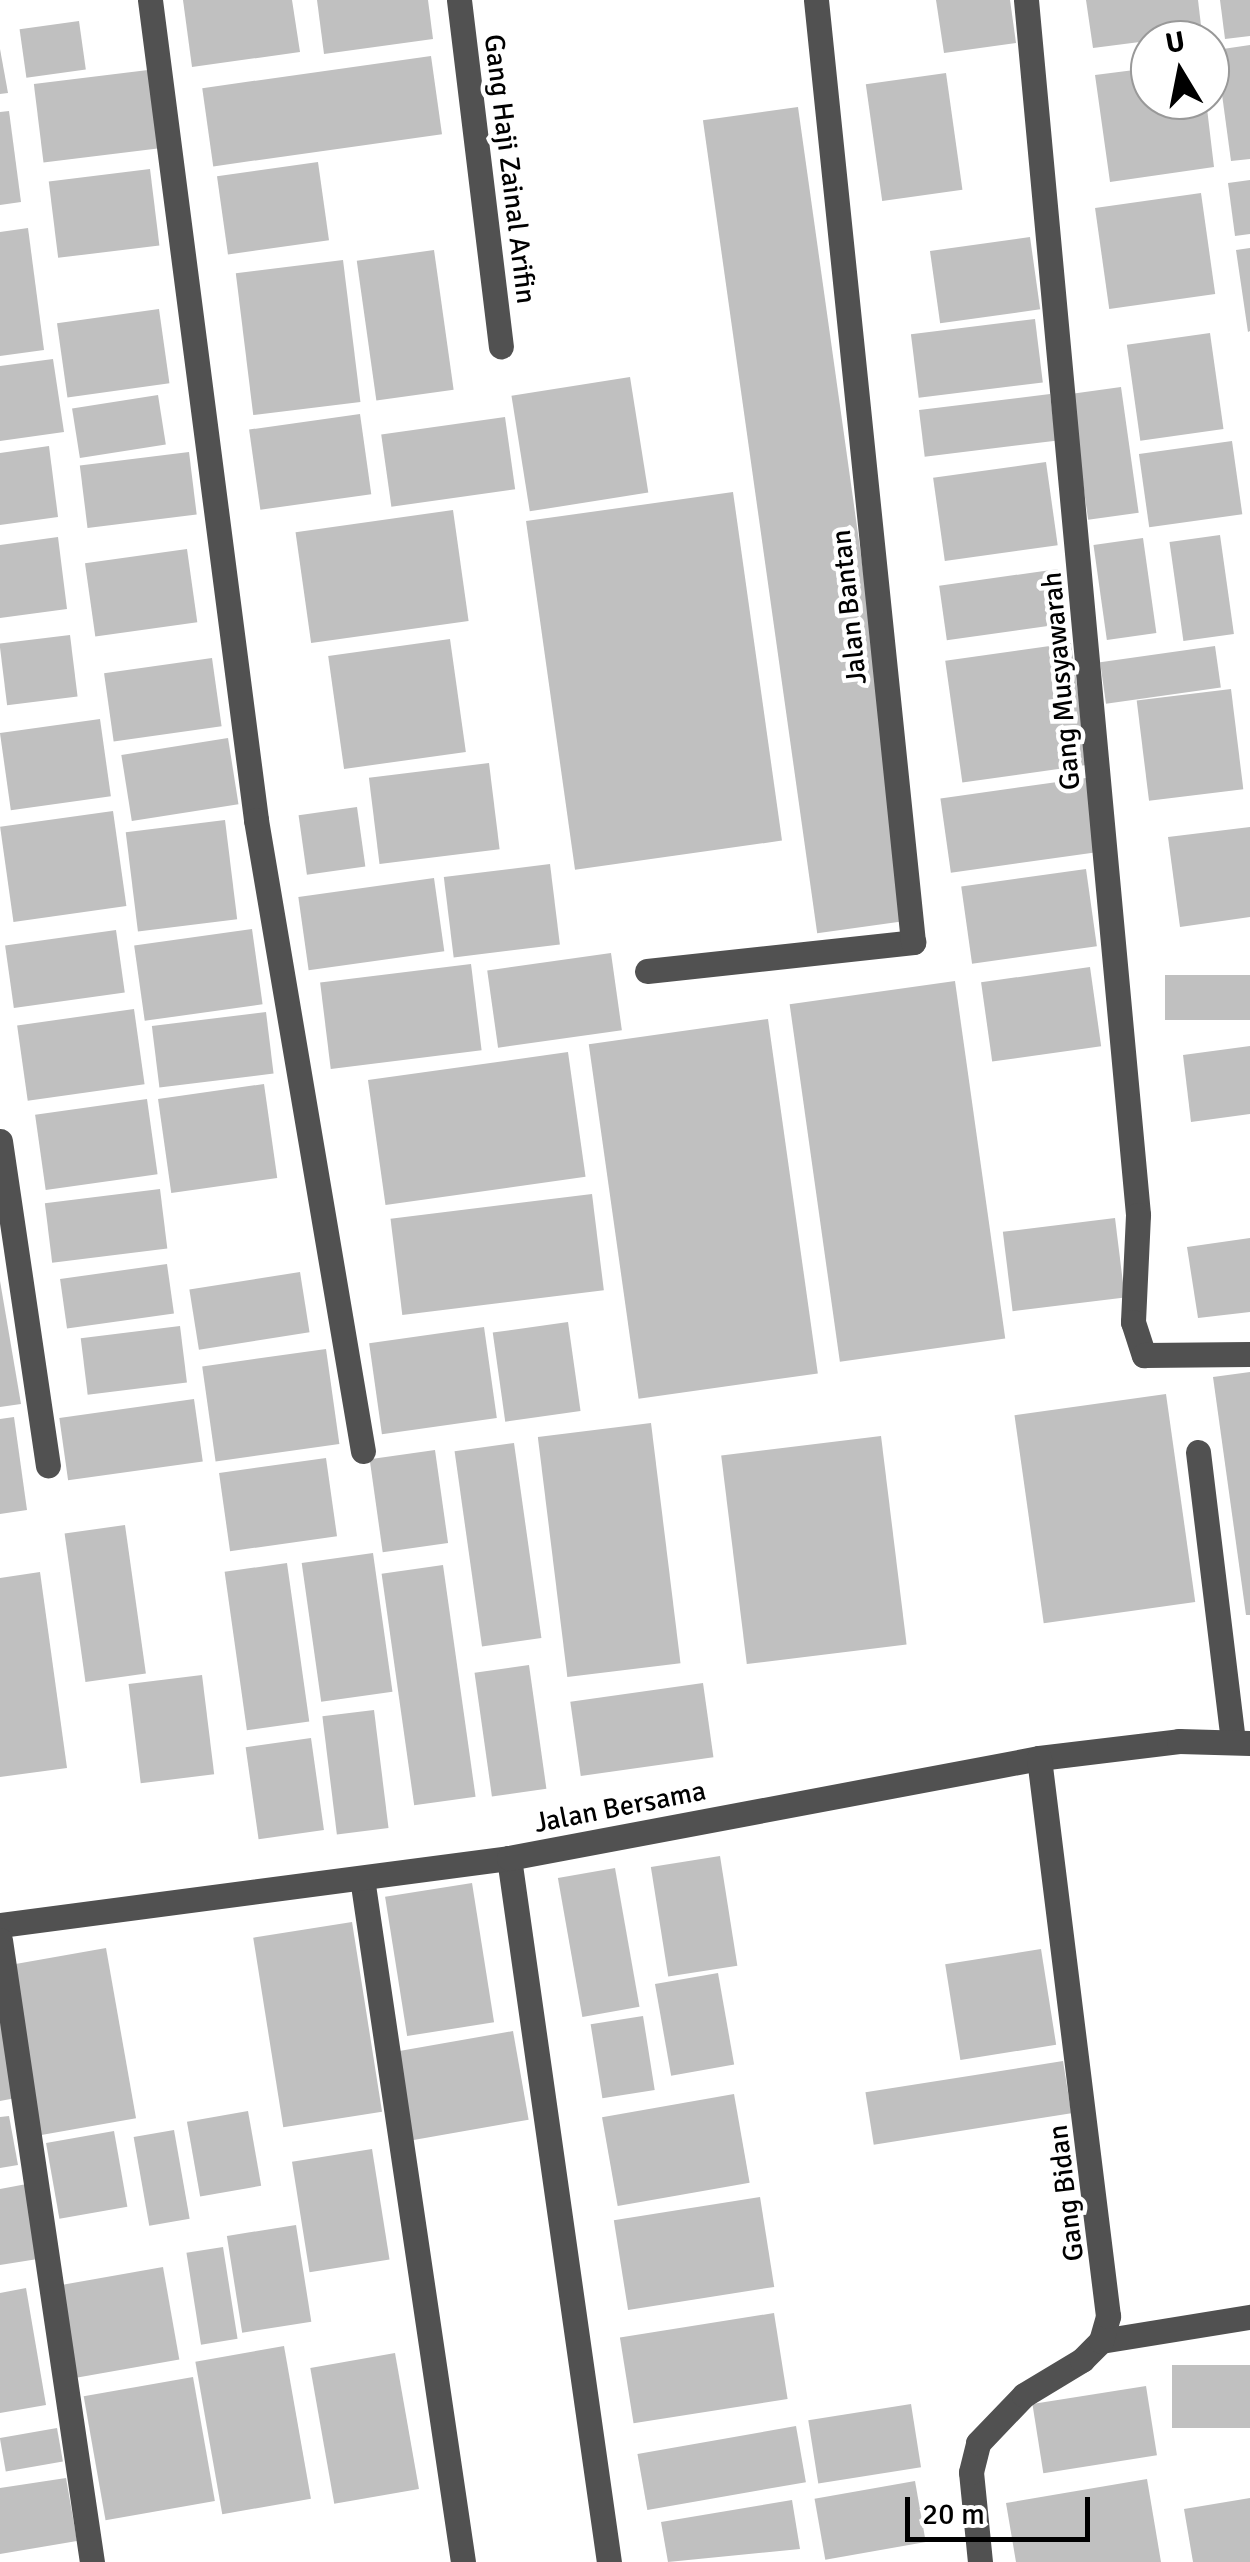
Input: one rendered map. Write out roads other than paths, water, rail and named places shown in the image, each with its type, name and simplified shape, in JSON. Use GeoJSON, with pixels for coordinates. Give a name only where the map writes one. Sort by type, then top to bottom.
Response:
{"type":"FeatureCollection","features":[{"type":"Feature","properties":{"kind":"street"},"geometry":{"type":"LineString","coordinates":[[150,0],[256,820],[363,1451]]}},
{"type":"Feature","properties":{"kind":"street","name":"Gang Haji Zainal Arifin"},"geometry":{"type":"LineString","coordinates":[[459,0],[501,346]]}},
{"type":"Feature","properties":{"kind":"street","name":"Jalan Bantan"},"geometry":{"type":"LineString","coordinates":[[647,972],[913,942],[816,0]]}},
{"type":"Feature","properties":{"kind":"street","name":"Gang Musyawarah"},"geometry":{"type":"LineString","coordinates":[[1026,0],[1136,1196],[1133,1322],[1144,1355],[1250,1354]]}},
{"type":"Feature","properties":{"kind":"street"},"geometry":{"type":"LineString","coordinates":[[0,1142],[48,1465]]}},
{"type":"Feature","properties":{"kind":"street"},"geometry":{"type":"LineString","coordinates":[[1198,1452],[1242,1742]]}},
{"type":"Feature","properties":{"kind":"street","name":"Jalan Bersama"},"geometry":{"type":"LineString","coordinates":[[0,1925],[509,1858],[1040,1758],[1242,1742]]}},
{"type":"Feature","properties":{"kind":"street","name":"Gang Bidan"},"geometry":{"type":"LineString","coordinates":[[1040,1758],[1108,2286],[1100,2341]]}},
{"type":"Feature","properties":{"kind":"street"},"geometry":{"type":"LineString","coordinates":[[509,1858],[609,2562]]}},
{"type":"Feature","properties":{"kind":"street"},"geometry":{"type":"LineString","coordinates":[[362,1878],[463,2562]]}},
{"type":"Feature","properties":{"kind":"street"},"geometry":{"type":"LineString","coordinates":[[0,1940],[92,2562]]}},
{"type":"Feature","properties":{"kind":"street"},"geometry":{"type":"LineString","coordinates":[[980,2562],[971,2472],[978,2443],[993,2420],[1100,2341],[1250,2317]]}}]}
